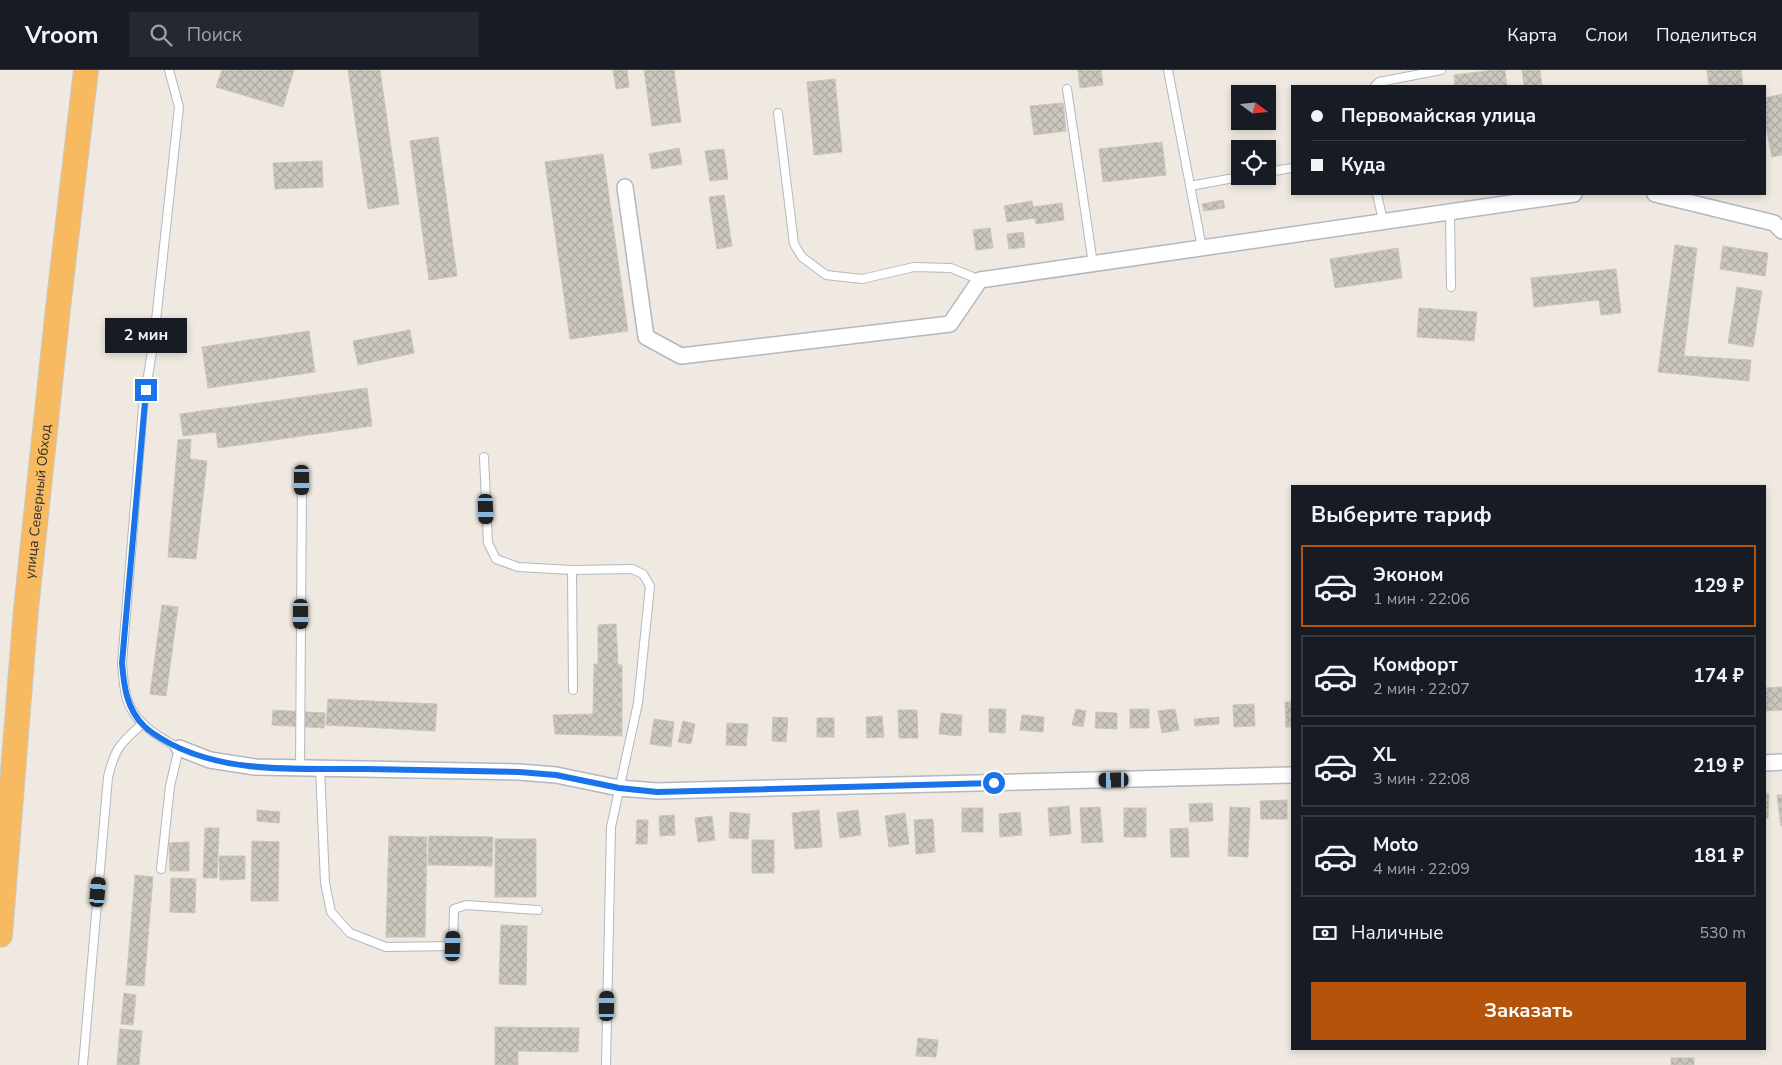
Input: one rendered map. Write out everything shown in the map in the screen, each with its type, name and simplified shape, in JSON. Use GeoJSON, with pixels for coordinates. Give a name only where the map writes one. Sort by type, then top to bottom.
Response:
{"type":"FeatureCollection","features":[{"type":"Feature","properties":{"kind":"highway","name":"улица Северный Обход"},"geometry":{"type":"LineString","coordinates":[[0,935],[26,609],[86,70]]}},
{"type":"Feature","properties":{"kind":"street"},"geometry":{"type":"LineString","coordinates":[[626,187],[646,337],[681,356],[950,324],[980,280],[1567,195]]}},
{"type":"Feature","properties":{"kind":"street"},"geometry":{"type":"LineString","coordinates":[[1659,195],[1774,223],[1782,231]]}},
{"type":"Feature","properties":{"kind":"street"},"geometry":{"type":"LineString","coordinates":[[179,748],[210,760],[255,767],[519,772],[556,775],[619,788],[657,792],[1291,775]]}},
{"type":"Feature","properties":{"kind":"street"},"geometry":{"type":"LineString","coordinates":[[1766,763],[1782,762]]}},
{"type":"Feature","properties":{"kind":"lane"},"geometry":{"type":"LineString","coordinates":[[161,869],[170,786],[179,748],[153,734],[142,724],[132,709],[125,692],[122,663],[143,407],[154,339],[179,108],[170,70]]}},
{"type":"Feature","properties":{"kind":"lane"},"geometry":{"type":"LineString","coordinates":[[1168,70],[1202,248]]}},
{"type":"Feature","properties":{"kind":"lane"},"geometry":{"type":"LineString","coordinates":[[1376,85],[1379,82],[1441,70]]}},
{"type":"Feature","properties":{"kind":"lane"},"geometry":{"type":"LineString","coordinates":[[1067,90],[1093,264]]}},
{"type":"Feature","properties":{"kind":"lane"},"geometry":{"type":"LineString","coordinates":[[778,113],[794,244],[802,257],[826,275],[862,279],[914,267],[951,268],[980,280]]}},
{"type":"Feature","properties":{"kind":"lane"},"geometry":{"type":"LineString","coordinates":[[1276,171],[1291,168]]}},
{"type":"Feature","properties":{"kind":"lane"},"geometry":{"type":"LineString","coordinates":[[1190,186],[1231,179]]}},
{"type":"Feature","properties":{"kind":"lane"},"geometry":{"type":"LineString","coordinates":[[1377,195],[1384,222]]}},
{"type":"Feature","properties":{"kind":"lane"},"geometry":{"type":"LineString","coordinates":[[1450,212],[1451,287]]}},
{"type":"Feature","properties":{"kind":"lane"},"geometry":{"type":"LineString","coordinates":[[484,457],[488,543],[496,559],[518,567],[572,570],[632,569],[644,574],[650,586],[638,703],[611,827],[606,1065]]}},
{"type":"Feature","properties":{"kind":"lane"},"geometry":{"type":"LineString","coordinates":[[300,768],[302,480]]}},
{"type":"Feature","properties":{"kind":"lane"},"geometry":{"type":"LineString","coordinates":[[572,570],[573,690]]}},
{"type":"Feature","properties":{"kind":"lane"},"geometry":{"type":"LineString","coordinates":[[83,1065],[108,777],[113,756],[123,742],[142,724]]}},
{"type":"Feature","properties":{"kind":"lane"},"geometry":{"type":"LineString","coordinates":[[320,768],[325,882],[331,912],[350,933],[386,947],[453,946],[454,909],[466,905],[538,910]]}},
{"type":"Feature","properties":{"kind":"building"},"geometry":{"type":"Polygon","coordinates":[[[222,70],[294,70],[283,107],[216,87],[222,70]]]}},
{"type":"Feature","properties":{"kind":"building"},"geometry":{"type":"Polygon","coordinates":[[[348,70],[380,70],[399,204],[368,209],[348,70]]]}},
{"type":"Feature","properties":{"kind":"building"},"geometry":{"type":"Polygon","coordinates":[[[613,70],[627,70],[629,87],[616,89],[613,70]]]}},
{"type":"Feature","properties":{"kind":"building"},"geometry":{"type":"Polygon","coordinates":[[[644,70],[674,70],[681,122],[652,126],[644,70]]]}},
{"type":"Feature","properties":{"kind":"building"},"geometry":{"type":"Polygon","coordinates":[[[1078,70],[1101,70],[1103,85],[1080,88],[1078,70]]]}},
{"type":"Feature","properties":{"kind":"building"},"geometry":{"type":"Polygon","coordinates":[[[1505,70],[1507,85],[1455,85],[1454,75],[1505,70]]]}},
{"type":"Feature","properties":{"kind":"building"},"geometry":{"type":"Polygon","coordinates":[[[1522,70],[1540,70],[1542,85],[1524,85],[1522,70]]]}},
{"type":"Feature","properties":{"kind":"building"},"geometry":{"type":"Polygon","coordinates":[[[1707,70],[1741,70],[1743,85],[1709,85],[1707,70]]]}},
{"type":"Feature","properties":{"kind":"building"},"geometry":{"type":"Polygon","coordinates":[[[835,79],[842,152],[814,155],[807,82],[835,79]]]}},
{"type":"Feature","properties":{"kind":"building"},"geometry":{"type":"Polygon","coordinates":[[[1782,94],[1782,155],[1772,157],[1766,127],[1766,98],[1782,94]]]}},
{"type":"Feature","properties":{"kind":"building"},"geometry":{"type":"Polygon","coordinates":[[[1063,103],[1066,131],[1034,135],[1030,106],[1063,103]]]}},
{"type":"Feature","properties":{"kind":"building"},"geometry":{"type":"Polygon","coordinates":[[[438,137],[457,276],[429,280],[410,141],[438,137]]]}},
{"type":"Feature","properties":{"kind":"building"},"geometry":{"type":"Polygon","coordinates":[[[1162,142],[1166,175],[1103,182],[1099,149],[1162,142]]]}},
{"type":"Feature","properties":{"kind":"building"},"geometry":{"type":"Polygon","coordinates":[[[679,148],[682,164],[652,169],[649,154],[679,148]]]}},
{"type":"Feature","properties":{"kind":"building"},"geometry":{"type":"Polygon","coordinates":[[[724,149],[728,179],[710,181],[705,151],[724,149]]]}},
{"type":"Feature","properties":{"kind":"building"},"geometry":{"type":"Polygon","coordinates":[[[603,154],[628,331],[570,339],[545,162],[603,154]]]}},
{"type":"Feature","properties":{"kind":"building"},"geometry":{"type":"Polygon","coordinates":[[[322,161],[323,187],[275,189],[273,163],[322,161]]]}},
{"type":"Feature","properties":{"kind":"building"},"geometry":{"type":"Polygon","coordinates":[[[724,195],[732,246],[717,249],[709,197],[724,195]]]}},
{"type":"Feature","properties":{"kind":"building"},"geometry":{"type":"Polygon","coordinates":[[[1223,200],[1225,208],[1204,211],[1202,204],[1223,200]]]}},
{"type":"Feature","properties":{"kind":"building"},"geometry":{"type":"Polygon","coordinates":[[[1032,201],[1033,207],[1062,203],[1064,220],[1036,224],[1035,218],[1007,222],[1004,206],[1032,201]]]}},
{"type":"Feature","properties":{"kind":"building"},"geometry":{"type":"Polygon","coordinates":[[[990,228],[993,248],[976,250],[973,230],[990,228]]]}},
{"type":"Feature","properties":{"kind":"building"},"geometry":{"type":"Polygon","coordinates":[[[1023,232],[1025,247],[1009,249],[1007,234],[1023,232]]]}},
{"type":"Feature","properties":{"kind":"building"},"geometry":{"type":"Polygon","coordinates":[[[1675,245],[1697,248],[1684,356],[1751,360],[1749,381],[1658,372],[1675,245]]]}},
{"type":"Feature","properties":{"kind":"building"},"geometry":{"type":"Polygon","coordinates":[[[1723,246],[1768,253],[1765,276],[1720,269],[1723,246]]]}},
{"type":"Feature","properties":{"kind":"building"},"geometry":{"type":"Polygon","coordinates":[[[1398,248],[1402,278],[1335,288],[1330,259],[1398,248]]]}},
{"type":"Feature","properties":{"kind":"building"},"geometry":{"type":"Polygon","coordinates":[[[1616,269],[1621,313],[1601,315],[1599,300],[1534,307],[1531,278],[1616,269]]]}},
{"type":"Feature","properties":{"kind":"building"},"geometry":{"type":"Polygon","coordinates":[[[1737,287],[1762,291],[1753,347],[1728,343],[1737,287]]]}},
{"type":"Feature","properties":{"kind":"building"},"geometry":{"type":"Polygon","coordinates":[[[1419,308],[1477,312],[1474,341],[1417,337],[1419,308]]]}},
{"type":"Feature","properties":{"kind":"building"},"geometry":{"type":"Polygon","coordinates":[[[410,330],[414,353],[358,365],[353,341],[410,330]]]}},
{"type":"Feature","properties":{"kind":"building"},"geometry":{"type":"Polygon","coordinates":[[[309,331],[315,372],[208,388],[202,347],[309,331]]]}},
{"type":"Feature","properties":{"kind":"building"},"geometry":{"type":"Polygon","coordinates":[[[367,388],[372,426],[218,448],[216,432],[183,436],[180,414],[367,388]]]}},
{"type":"Feature","properties":{"kind":"building"},"geometry":{"type":"Polygon","coordinates":[[[191,439],[190,459],[207,461],[196,559],[168,557],[178,440],[191,439]]]}},
{"type":"Feature","properties":{"kind":"building"},"geometry":{"type":"Polygon","coordinates":[[[162,605],[178,607],[166,696],[150,694],[162,605]]]}},
{"type":"Feature","properties":{"kind":"building"},"geometry":{"type":"Polygon","coordinates":[[[616,624],[618,665],[622,665],[622,736],[555,734],[553,715],[593,714],[594,664],[598,664],[598,625],[616,624]]]}},
{"type":"Feature","properties":{"kind":"building"},"geometry":{"type":"Polygon","coordinates":[[[1782,687],[1782,710],[1766,711],[1766,688],[1782,687]]]}},
{"type":"Feature","properties":{"kind":"building"},"geometry":{"type":"Polygon","coordinates":[[[328,699],[437,704],[435,731],[326,725],[328,699]]]}},
{"type":"Feature","properties":{"kind":"building"},"geometry":{"type":"Polygon","coordinates":[[[1285,702],[1291,702],[1291,727],[1286,727],[1285,702]]]}},
{"type":"Feature","properties":{"kind":"building"},"geometry":{"type":"Polygon","coordinates":[[[1254,704],[1255,726],[1234,727],[1233,705],[1254,704]]]}},
{"type":"Feature","properties":{"kind":"building"},"geometry":{"type":"Polygon","coordinates":[[[989,709],[1006,709],[1005,733],[989,732],[989,709]]]}},
{"type":"Feature","properties":{"kind":"building"},"geometry":{"type":"Polygon","coordinates":[[[1076,709],[1086,711],[1083,727],[1072,725],[1076,709]]]}},
{"type":"Feature","properties":{"kind":"building"},"geometry":{"type":"Polygon","coordinates":[[[1130,709],[1149,709],[1149,728],[1130,728],[1130,709]]]}},
{"type":"Feature","properties":{"kind":"building"},"geometry":{"type":"Polygon","coordinates":[[[1175,709],[1179,730],[1162,733],[1158,711],[1175,709]]]}},
{"type":"Feature","properties":{"kind":"building"},"geometry":{"type":"Polygon","coordinates":[[[273,710],[325,713],[324,728],[272,725],[273,710]]]}},
{"type":"Feature","properties":{"kind":"building"},"geometry":{"type":"Polygon","coordinates":[[[898,710],[917,710],[918,738],[899,738],[898,710]]]}},
{"type":"Feature","properties":{"kind":"building"},"geometry":{"type":"Polygon","coordinates":[[[1096,712],[1117,713],[1117,729],[1095,728],[1096,712]]]}},
{"type":"Feature","properties":{"kind":"building"},"geometry":{"type":"Polygon","coordinates":[[[941,713],[962,715],[961,736],[939,734],[941,713]]]}},
{"type":"Feature","properties":{"kind":"building"},"geometry":{"type":"Polygon","coordinates":[[[1022,715],[1044,717],[1043,732],[1020,730],[1022,715]]]}},
{"type":"Feature","properties":{"kind":"building"},"geometry":{"type":"Polygon","coordinates":[[[882,716],[884,737],[867,738],[866,717],[882,716]]]}},
{"type":"Feature","properties":{"kind":"building"},"geometry":{"type":"Polygon","coordinates":[[[773,717],[788,718],[786,742],[772,741],[773,717]]]}},
{"type":"Feature","properties":{"kind":"building"},"geometry":{"type":"Polygon","coordinates":[[[1219,717],[1219,724],[1195,726],[1194,719],[1219,717]]]}},
{"type":"Feature","properties":{"kind":"building"},"geometry":{"type":"Polygon","coordinates":[[[817,718],[834,718],[834,737],[817,737],[817,718]]]}},
{"type":"Feature","properties":{"kind":"building"},"geometry":{"type":"Polygon","coordinates":[[[654,719],[674,722],[671,747],[650,744],[654,719]]]}},
{"type":"Feature","properties":{"kind":"building"},"geometry":{"type":"Polygon","coordinates":[[[683,721],[695,724],[691,744],[678,742],[683,721]]]}},
{"type":"Feature","properties":{"kind":"building"},"geometry":{"type":"Polygon","coordinates":[[[727,723],[748,724],[746,746],[726,745],[727,723]]]}},
{"type":"Feature","properties":{"kind":"building"},"geometry":{"type":"Polygon","coordinates":[[[1766,793],[1769,794],[1768,818],[1766,818],[1766,793]]]}},
{"type":"Feature","properties":{"kind":"building"},"geometry":{"type":"Polygon","coordinates":[[[1777,795],[1782,795],[1781,826],[1777,795]]]}},
{"type":"Feature","properties":{"kind":"building"},"geometry":{"type":"Polygon","coordinates":[[[1287,800],[1287,819],[1261,819],[1260,801],[1287,800]]]}},
{"type":"Feature","properties":{"kind":"building"},"geometry":{"type":"Polygon","coordinates":[[[1212,803],[1213,821],[1190,822],[1189,804],[1212,803]]]}},
{"type":"Feature","properties":{"kind":"building"},"geometry":{"type":"Polygon","coordinates":[[[1069,806],[1071,834],[1050,836],[1048,808],[1069,806]]]}},
{"type":"Feature","properties":{"kind":"building"},"geometry":{"type":"Polygon","coordinates":[[[1100,807],[1103,842],[1082,843],[1080,808],[1100,807]]]}},
{"type":"Feature","properties":{"kind":"building"},"geometry":{"type":"Polygon","coordinates":[[[1230,807],[1250,808],[1248,857],[1228,856],[1230,807]]]}},
{"type":"Feature","properties":{"kind":"building"},"geometry":{"type":"Polygon","coordinates":[[[962,808],[983,808],[983,832],[962,832],[962,808]]]}},
{"type":"Feature","properties":{"kind":"building"},"geometry":{"type":"Polygon","coordinates":[[[1124,808],[1146,808],[1146,837],[1124,837],[1124,808]]]}},
{"type":"Feature","properties":{"kind":"building"},"geometry":{"type":"Polygon","coordinates":[[[257,810],[280,812],[279,823],[257,821],[257,810]]]}},
{"type":"Feature","properties":{"kind":"building"},"geometry":{"type":"Polygon","coordinates":[[[819,810],[822,847],[795,849],[792,813],[819,810]]]}},
{"type":"Feature","properties":{"kind":"building"},"geometry":{"type":"Polygon","coordinates":[[[858,810],[861,835],[840,838],[837,813],[858,810]]]}},
{"type":"Feature","properties":{"kind":"building"},"geometry":{"type":"Polygon","coordinates":[[[730,812],[750,814],[748,839],[729,838],[730,812]]]}},
{"type":"Feature","properties":{"kind":"building"},"geometry":{"type":"Polygon","coordinates":[[[1020,812],[1022,835],[1000,837],[999,814],[1020,812]]]}},
{"type":"Feature","properties":{"kind":"building"},"geometry":{"type":"Polygon","coordinates":[[[905,813],[909,844],[889,847],[885,816],[905,813]]]}},
{"type":"Feature","properties":{"kind":"building"},"geometry":{"type":"Polygon","coordinates":[[[674,815],[675,835],[660,836],[659,816],[674,815]]]}},
{"type":"Feature","properties":{"kind":"building"},"geometry":{"type":"Polygon","coordinates":[[[712,816],[715,840],[698,842],[695,818],[712,816]]]}},
{"type":"Feature","properties":{"kind":"building"},"geometry":{"type":"Polygon","coordinates":[[[933,819],[935,852],[916,854],[914,820],[933,819]]]}},
{"type":"Feature","properties":{"kind":"building"},"geometry":{"type":"Polygon","coordinates":[[[637,820],[648,820],[647,844],[636,844],[637,820]]]}},
{"type":"Feature","properties":{"kind":"building"},"geometry":{"type":"Polygon","coordinates":[[[205,828],[219,828],[217,878],[203,878],[205,828]]]}},
{"type":"Feature","properties":{"kind":"building"},"geometry":{"type":"Polygon","coordinates":[[[1188,828],[1189,857],[1171,857],[1170,829],[1188,828]]]}},
{"type":"Feature","properties":{"kind":"building"},"geometry":{"type":"Polygon","coordinates":[[[389,836],[427,837],[425,937],[386,937],[389,836]]]}},
{"type":"Feature","properties":{"kind":"building"},"geometry":{"type":"Polygon","coordinates":[[[429,836],[493,837],[492,866],[428,865],[429,836]]]}},
{"type":"Feature","properties":{"kind":"building"},"geometry":{"type":"Polygon","coordinates":[[[495,839],[536,839],[536,897],[495,897],[495,839]]]}},
{"type":"Feature","properties":{"kind":"building"},"geometry":{"type":"Polygon","coordinates":[[[752,840],[774,840],[774,873],[752,873],[752,840]]]}},
{"type":"Feature","properties":{"kind":"building"},"geometry":{"type":"Polygon","coordinates":[[[252,841],[279,842],[278,901],[251,901],[252,841]]]}},
{"type":"Feature","properties":{"kind":"building"},"geometry":{"type":"Polygon","coordinates":[[[189,842],[189,871],[170,871],[169,843],[189,842]]]}},
{"type":"Feature","properties":{"kind":"building"},"geometry":{"type":"Polygon","coordinates":[[[219,856],[245,856],[245,879],[220,880],[219,856]]]}},
{"type":"Feature","properties":{"kind":"building"},"geometry":{"type":"Polygon","coordinates":[[[135,875],[153,877],[144,986],[126,985],[135,875]]]}},
{"type":"Feature","properties":{"kind":"building"},"geometry":{"type":"Polygon","coordinates":[[[171,878],[196,879],[195,913],[170,912],[171,878]]]}},
{"type":"Feature","properties":{"kind":"building"},"geometry":{"type":"Polygon","coordinates":[[[501,925],[527,926],[526,985],[499,984],[501,925]]]}},
{"type":"Feature","properties":{"kind":"building"},"geometry":{"type":"Polygon","coordinates":[[[124,993],[136,995],[133,1025],[121,1024],[124,993]]]}},
{"type":"Feature","properties":{"kind":"building"},"geometry":{"type":"Polygon","coordinates":[[[495,1027],[579,1028],[578,1052],[518,1051],[518,1065],[495,1065],[495,1027]]]}},
{"type":"Feature","properties":{"kind":"building"},"geometry":{"type":"Polygon","coordinates":[[[120,1029],[142,1031],[139,1065],[117,1065],[120,1029]]]}},
{"type":"Feature","properties":{"kind":"building"},"geometry":{"type":"Polygon","coordinates":[[[918,1038],[938,1040],[936,1057],[916,1056],[918,1038]]]}},
{"type":"Feature","properties":{"kind":"building"},"geometry":{"type":"Polygon","coordinates":[[[1671,1058],[1694,1058],[1694,1065],[1671,1065],[1671,1058]]]}},
{"type":"Feature","properties":{"kind":"route"},"geometry":{"type":"LineString","coordinates":[[146,390],[122,663],[125,692],[132,709],[142,724],[153,734],[179,748],[210,760],[255,767],[519,772],[556,775],[619,788],[657,792],[994,783]]}}]}
